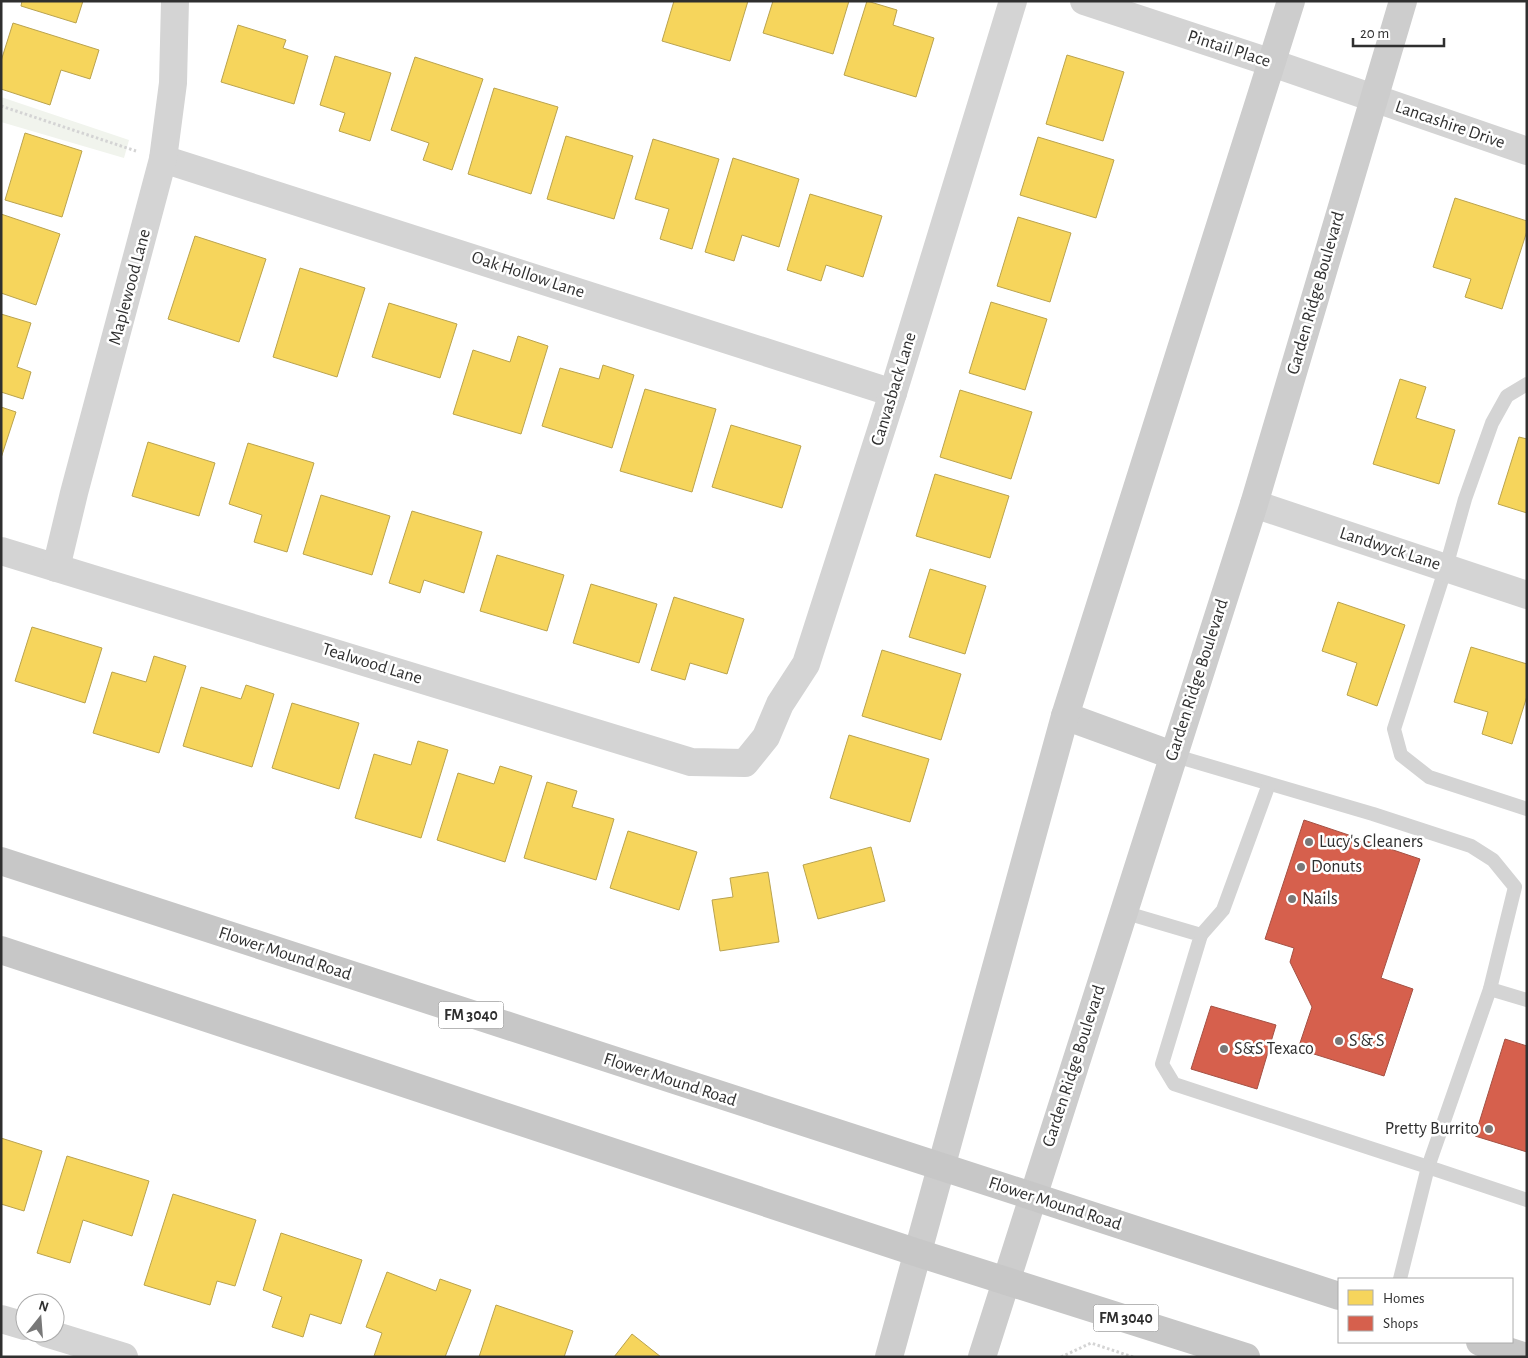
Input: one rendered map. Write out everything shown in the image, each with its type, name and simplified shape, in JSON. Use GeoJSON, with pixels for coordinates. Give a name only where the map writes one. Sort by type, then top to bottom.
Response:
{"type":"FeatureCollection","features":[{"type":"Feature","properties":{"kind":"main road"},"geometry":{"type":"LineString","coordinates":[[889,1357],[1065,716],[1291,1]]}},
{"type":"Feature","properties":{"kind":"main road","name":"Garden Ridge Boulevard"},"geometry":{"type":"LineString","coordinates":[[982,1357],[1172,755],[1254,504],[1402,1]]}},
{"type":"Feature","properties":{"kind":"main road"},"geometry":{"type":"LineString","coordinates":[[1065,716],[1172,755]]}},
{"type":"Feature","properties":{"kind":"main road","name":"Flower Mound Road"},"geometry":{"type":"LineString","coordinates":[[1,861],[1338,1296]]}},
{"type":"Feature","properties":{"kind":"main road","name":"FM 3040"},"geometry":{"type":"LineString","coordinates":[[1,950],[918,1253],[1246,1357]]}},
{"type":"Feature","properties":{"kind":"main road"},"geometry":{"type":"LineString","coordinates":[[1483,1343],[1526,1357]]}},
{"type":"Feature","properties":{"kind":"street","name":"Maplewood Lane"},"geometry":{"type":"LineString","coordinates":[[56,568],[74,492],[163,159],[173,83],[175,1]]}},
{"type":"Feature","properties":{"kind":"street","name":"Canvasback Lane"},"geometry":{"type":"LineString","coordinates":[[744,762],[766,737],[780,704],[806,664],[893,393],[1013,1]]}},
{"type":"Feature","properties":{"kind":"street","name":"Pintail Place"},"geometry":{"type":"LineString","coordinates":[[1084,1],[1272,62],[1373,99]]}},
{"type":"Feature","properties":{"kind":"street","name":"Lancashire Drive"},"geometry":{"type":"LineString","coordinates":[[1373,99],[1527,151]]}},
{"type":"Feature","properties":{"kind":"street","name":"Oak Hollow Lane"},"geometry":{"type":"LineString","coordinates":[[163,159],[893,393]]}},
{"type":"Feature","properties":{"kind":"street","name":"Landwyck Lane"},"geometry":{"type":"LineString","coordinates":[[1254,504],[1527,594]]}},
{"type":"Feature","properties":{"kind":"street","name":"Tealwood Lane"},"geometry":{"type":"LineString","coordinates":[[1,551],[691,762],[744,762]]}},
{"type":"Feature","properties":{"kind":"street"},"geometry":{"type":"LineString","coordinates":[[1,1319],[15,1323]]}},
{"type":"Feature","properties":{"kind":"street"},"geometry":{"type":"LineString","coordinates":[[65,1339],[124,1357]]}},
{"type":"Feature","properties":{"kind":"lane"},"geometry":{"type":"LineString","coordinates":[[1527,384],[1507,396],[1492,423],[1465,499],[1446,568],[1394,729],[1396,744],[1401,755],[1429,777],[1527,809]]}},
{"type":"Feature","properties":{"kind":"lane"},"geometry":{"type":"LineString","coordinates":[[1172,755],[1373,814],[1471,846],[1493,860],[1521,889],[1490,989],[1428,1167],[1400,1278]]}},
{"type":"Feature","properties":{"kind":"lane"},"geometry":{"type":"LineString","coordinates":[[1269,784],[1223,910],[1202,935],[1162,1064],[1174,1084],[1527,1200]]}},
{"type":"Feature","properties":{"kind":"lane"},"geometry":{"type":"LineString","coordinates":[[1123,912],[1202,935]]}},
{"type":"Feature","properties":{"kind":"lane"},"geometry":{"type":"LineString","coordinates":[[1490,989],[1527,1000]]}},
{"type":"Feature","properties":{"kind":"path"},"geometry":{"type":"LineString","coordinates":[[1,106],[163,159]]}},
{"type":"Feature","properties":{"kind":"path"},"geometry":{"type":"LineString","coordinates":[[1061,1357],[1091,1343],[1133,1357]]}},
{"type":"Feature","properties":{"kind":"shaded area"},"geometry":{"type":"Polygon","coordinates":[[[1,97],[129,140],[124,158],[1,122],[1,97]]]}},
{"type":"Feature","properties":{"kind":"building: Homes"},"geometry":{"type":"Polygon","coordinates":[[[22,1],[83,1],[76,23],[21,6],[22,1]]]}},
{"type":"Feature","properties":{"kind":"building: Homes"},"geometry":{"type":"Polygon","coordinates":[[[674,1],[748,1],[730,61],[662,41],[674,1]]]}},
{"type":"Feature","properties":{"kind":"building: Homes"},"geometry":{"type":"Polygon","coordinates":[[[773,1],[849,1],[833,54],[763,33],[773,1]]]}},
{"type":"Feature","properties":{"kind":"building: Homes"},"geometry":{"type":"Polygon","coordinates":[[[867,1],[897,10],[893,25],[934,38],[916,97],[844,75],[867,1]]]}},
{"type":"Feature","properties":{"kind":"building: Homes"},"geometry":{"type":"Polygon","coordinates":[[[13,23],[99,50],[90,79],[61,70],[50,105],[1,89],[1,61],[13,23]]]}},
{"type":"Feature","properties":{"kind":"building: Homes"},"geometry":{"type":"Polygon","coordinates":[[[238,25],[286,40],[283,48],[308,56],[294,104],[221,82],[238,25]]]}},
{"type":"Feature","properties":{"kind":"building: Homes"},"geometry":{"type":"Polygon","coordinates":[[[1067,55],[1124,72],[1103,141],[1046,124],[1067,55]]]}},
{"type":"Feature","properties":{"kind":"building: Homes"},"geometry":{"type":"Polygon","coordinates":[[[335,56],[391,73],[370,141],[339,131],[345,113],[320,105],[335,56]]]}},
{"type":"Feature","properties":{"kind":"building: Homes"},"geometry":{"type":"Polygon","coordinates":[[[415,57],[483,79],[452,170],[423,160],[429,143],[391,130],[415,57]]]}},
{"type":"Feature","properties":{"kind":"building: Homes"},"geometry":{"type":"Polygon","coordinates":[[[494,88],[558,107],[531,194],[468,174],[494,88]]]}},
{"type":"Feature","properties":{"kind":"building: Homes"},"geometry":{"type":"Polygon","coordinates":[[[25,133],[82,151],[62,217],[5,200],[25,133]]]}},
{"type":"Feature","properties":{"kind":"building: Homes"},"geometry":{"type":"Polygon","coordinates":[[[566,136],[633,156],[614,219],[547,199],[566,136]]]}},
{"type":"Feature","properties":{"kind":"building: Homes"},"geometry":{"type":"Polygon","coordinates":[[[1038,137],[1114,160],[1096,218],[1020,195],[1038,137]]]}},
{"type":"Feature","properties":{"kind":"building: Homes"},"geometry":{"type":"Polygon","coordinates":[[[653,139],[719,159],[692,249],[660,239],[669,209],[635,199],[653,139]]]}},
{"type":"Feature","properties":{"kind":"building: Homes"},"geometry":{"type":"Polygon","coordinates":[[[733,158],[799,179],[779,247],[742,235],[734,261],[705,252],[733,158]]]}},
{"type":"Feature","properties":{"kind":"building: Homes"},"geometry":{"type":"Polygon","coordinates":[[[810,194],[882,216],[863,277],[826,265],[821,281],[787,270],[810,194]]]}},
{"type":"Feature","properties":{"kind":"building: Homes"},"geometry":{"type":"Polygon","coordinates":[[[1455,198],[1527,221],[1527,231],[1502,309],[1465,297],[1471,279],[1433,267],[1455,198]]]}},
{"type":"Feature","properties":{"kind":"building: Homes"},"geometry":{"type":"Polygon","coordinates":[[[1,214],[60,234],[36,305],[1,293],[1,214]]]}},
{"type":"Feature","properties":{"kind":"building: Homes"},"geometry":{"type":"Polygon","coordinates":[[[1018,217],[1071,233],[1050,302],[997,286],[1018,217]]]}},
{"type":"Feature","properties":{"kind":"building: Homes"},"geometry":{"type":"Polygon","coordinates":[[[195,236],[266,259],[239,342],[168,319],[195,236]]]}},
{"type":"Feature","properties":{"kind":"building: Homes"},"geometry":{"type":"Polygon","coordinates":[[[300,268],[365,288],[337,377],[273,357],[300,268]]]}},
{"type":"Feature","properties":{"kind":"building: Homes"},"geometry":{"type":"Polygon","coordinates":[[[991,302],[1047,319],[1025,390],[969,373],[991,302]]]}},
{"type":"Feature","properties":{"kind":"building: Homes"},"geometry":{"type":"Polygon","coordinates":[[[389,303],[457,324],[440,378],[372,357],[389,303]]]}},
{"type":"Feature","properties":{"kind":"building: Homes"},"geometry":{"type":"Polygon","coordinates":[[[1,314],[31,323],[17,367],[31,372],[23,399],[1,392],[1,314]]]}},
{"type":"Feature","properties":{"kind":"building: Homes"},"geometry":{"type":"Polygon","coordinates":[[[518,336],[548,346],[521,434],[453,414],[473,350],[510,362],[518,336]]]}},
{"type":"Feature","properties":{"kind":"building: Homes"},"geometry":{"type":"Polygon","coordinates":[[[603,365],[634,375],[612,448],[542,426],[560,368],[599,379],[603,365]]]}},
{"type":"Feature","properties":{"kind":"building: Homes"},"geometry":{"type":"Polygon","coordinates":[[[1400,379],[1426,387],[1416,418],[1455,430],[1439,484],[1373,464],[1400,379]]]}},
{"type":"Feature","properties":{"kind":"building: Homes"},"geometry":{"type":"Polygon","coordinates":[[[645,389],[716,409],[692,492],[620,471],[645,389]]]}},
{"type":"Feature","properties":{"kind":"building: Homes"},"geometry":{"type":"Polygon","coordinates":[[[960,390],[1032,412],[1011,479],[940,457],[960,390]]]}},
{"type":"Feature","properties":{"kind":"building: Homes"},"geometry":{"type":"Polygon","coordinates":[[[1,407],[16,412],[1,458],[1,407]]]}},
{"type":"Feature","properties":{"kind":"building: Homes"},"geometry":{"type":"Polygon","coordinates":[[[731,425],[801,446],[782,508],[712,487],[731,425]]]}},
{"type":"Feature","properties":{"kind":"building: Homes"},"geometry":{"type":"Polygon","coordinates":[[[1519,437],[1527,439],[1527,513],[1498,504],[1519,437]]]}},
{"type":"Feature","properties":{"kind":"building: Homes"},"geometry":{"type":"Polygon","coordinates":[[[148,442],[215,463],[199,516],[132,496],[148,442]]]}},
{"type":"Feature","properties":{"kind":"building: Homes"},"geometry":{"type":"Polygon","coordinates":[[[248,443],[314,463],[287,552],[254,542],[262,515],[229,504],[248,443]]]}},
{"type":"Feature","properties":{"kind":"building: Homes"},"geometry":{"type":"Polygon","coordinates":[[[935,474],[1009,496],[990,558],[916,536],[935,474]]]}},
{"type":"Feature","properties":{"kind":"building: Homes"},"geometry":{"type":"Polygon","coordinates":[[[321,495],[390,516],[372,575],[303,554],[321,495]]]}},
{"type":"Feature","properties":{"kind":"building: Homes"},"geometry":{"type":"Polygon","coordinates":[[[412,511],[482,532],[464,593],[424,580],[420,593],[389,583],[412,511]]]}},
{"type":"Feature","properties":{"kind":"building: Homes"},"geometry":{"type":"Polygon","coordinates":[[[497,555],[564,575],[547,631],[480,611],[497,555]]]}},
{"type":"Feature","properties":{"kind":"building: Homes"},"geometry":{"type":"Polygon","coordinates":[[[930,569],[986,586],[965,654],[909,637],[930,569]]]}},
{"type":"Feature","properties":{"kind":"building: Homes"},"geometry":{"type":"Polygon","coordinates":[[[591,584],[657,604],[639,663],[573,643],[591,584]]]}},
{"type":"Feature","properties":{"kind":"building: Homes"},"geometry":{"type":"Polygon","coordinates":[[[674,597],[744,619],[727,674],[690,663],[685,680],[651,670],[674,597]]]}},
{"type":"Feature","properties":{"kind":"building: Homes"},"geometry":{"type":"Polygon","coordinates":[[[1338,602],[1405,625],[1377,706],[1347,695],[1357,663],[1322,651],[1338,602]]]}},
{"type":"Feature","properties":{"kind":"building: Homes"},"geometry":{"type":"Polygon","coordinates":[[[32,627],[102,648],[85,703],[15,681],[32,627]]]}},
{"type":"Feature","properties":{"kind":"building: Homes"},"geometry":{"type":"Polygon","coordinates":[[[1471,647],[1527,664],[1527,696],[1512,744],[1482,734],[1488,712],[1454,702],[1471,647]]]}},
{"type":"Feature","properties":{"kind":"building: Homes"},"geometry":{"type":"Polygon","coordinates":[[[882,650],[961,674],[941,740],[862,716],[882,650]]]}},
{"type":"Feature","properties":{"kind":"building: Homes"},"geometry":{"type":"Polygon","coordinates":[[[154,656],[186,666],[159,753],[93,733],[112,672],[146,682],[154,656]]]}},
{"type":"Feature","properties":{"kind":"building: Homes"},"geometry":{"type":"Polygon","coordinates":[[[246,685],[274,694],[252,767],[183,746],[201,687],[241,699],[246,685]]]}},
{"type":"Feature","properties":{"kind":"building: Homes"},"geometry":{"type":"Polygon","coordinates":[[[292,703],[359,723],[339,789],[272,768],[292,703]]]}},
{"type":"Feature","properties":{"kind":"building: Homes"},"geometry":{"type":"Polygon","coordinates":[[[849,735],[929,759],[910,822],[830,798],[849,735]]]}},
{"type":"Feature","properties":{"kind":"building: Homes"},"geometry":{"type":"Polygon","coordinates":[[[418,741],[448,750],[421,838],[355,818],[374,754],[411,765],[418,741]]]}},
{"type":"Feature","properties":{"kind":"building: Homes"},"geometry":{"type":"Polygon","coordinates":[[[500,766],[532,776],[505,862],[437,840],[458,773],[494,784],[500,766]]]}},
{"type":"Feature","properties":{"kind":"building: Homes"},"geometry":{"type":"Polygon","coordinates":[[[547,782],[577,791],[572,807],[614,819],[596,880],[524,858],[547,782]]]}},
{"type":"Feature","properties":{"kind":"building: Homes"},"geometry":{"type":"Polygon","coordinates":[[[628,831],[697,852],[679,910],[610,888],[628,831]]]}},
{"type":"Feature","properties":{"kind":"building: Homes"},"geometry":{"type":"Polygon","coordinates":[[[871,847],[885,901],[818,919],[803,865],[871,847]]]}},
{"type":"Feature","properties":{"kind":"building: Homes"},"geometry":{"type":"Polygon","coordinates":[[[768,872],[779,942],[720,951],[712,900],[733,897],[730,878],[768,872]]]}},
{"type":"Feature","properties":{"kind":"building: Homes"},"geometry":{"type":"Polygon","coordinates":[[[1,1138],[42,1151],[24,1211],[1,1204],[1,1138]]]}},
{"type":"Feature","properties":{"kind":"building: Homes"},"geometry":{"type":"Polygon","coordinates":[[[67,1156],[149,1181],[132,1236],[83,1220],[70,1263],[37,1253],[67,1156]]]}},
{"type":"Feature","properties":{"kind":"building: Homes"},"geometry":{"type":"Polygon","coordinates":[[[173,1194],[256,1220],[235,1286],[217,1281],[210,1305],[144,1285],[173,1194]]]}},
{"type":"Feature","properties":{"kind":"building: Homes"},"geometry":{"type":"Polygon","coordinates":[[[281,1233],[362,1260],[341,1324],[310,1314],[303,1337],[272,1327],[282,1297],[263,1290],[281,1233]]]}},
{"type":"Feature","properties":{"kind":"building: Homes"},"geometry":{"type":"Polygon","coordinates":[[[387,1272],[436,1291],[440,1279],[471,1290],[445,1357],[374,1356],[382,1333],[366,1327],[387,1272]]]}},
{"type":"Feature","properties":{"kind":"building: Homes"},"geometry":{"type":"Polygon","coordinates":[[[496,1305],[573,1331],[564,1357],[479,1357],[496,1305]]]}},
{"type":"Feature","properties":{"kind":"building: Homes"},"geometry":{"type":"Polygon","coordinates":[[[632,1334],[661,1357],[614,1357],[632,1334]]]}},
{"type":"Feature","properties":{"kind":"building: Shops"},"geometry":{"type":"Polygon","coordinates":[[[1304,820],[1420,859],[1381,978],[1413,989],[1384,1076],[1298,1049],[1312,1007],[1290,962],[1294,948],[1265,939],[1304,820]]]}},
{"type":"Feature","properties":{"kind":"building: Shops"},"geometry":{"type":"Polygon","coordinates":[[[1211,1006],[1276,1025],[1257,1089],[1191,1069],[1211,1006]]]}},
{"type":"Feature","properties":{"kind":"building: Shops"},"geometry":{"type":"Polygon","coordinates":[[[1505,1039],[1527,1046],[1527,1152],[1475,1136],[1505,1039]]]}},
{"type":"Feature","properties":{"kind":"place","name":"Lucy's Cleaners"},"geometry":{"type":"Point","coordinates":[1309,842]}},
{"type":"Feature","properties":{"kind":"place","name":"Donuts"},"geometry":{"type":"Point","coordinates":[1301,867]}},
{"type":"Feature","properties":{"kind":"place","name":"Nails"},"geometry":{"type":"Point","coordinates":[1292,899]}},
{"type":"Feature","properties":{"kind":"place","name":"S & S"},"geometry":{"type":"Point","coordinates":[1339,1041]}},
{"type":"Feature","properties":{"kind":"place","name":"S&S Texaco"},"geometry":{"type":"Point","coordinates":[1224,1049]}},
{"type":"Feature","properties":{"kind":"place","name":"Pretty Burrito"},"geometry":{"type":"Point","coordinates":[1489,1129]}}]}
